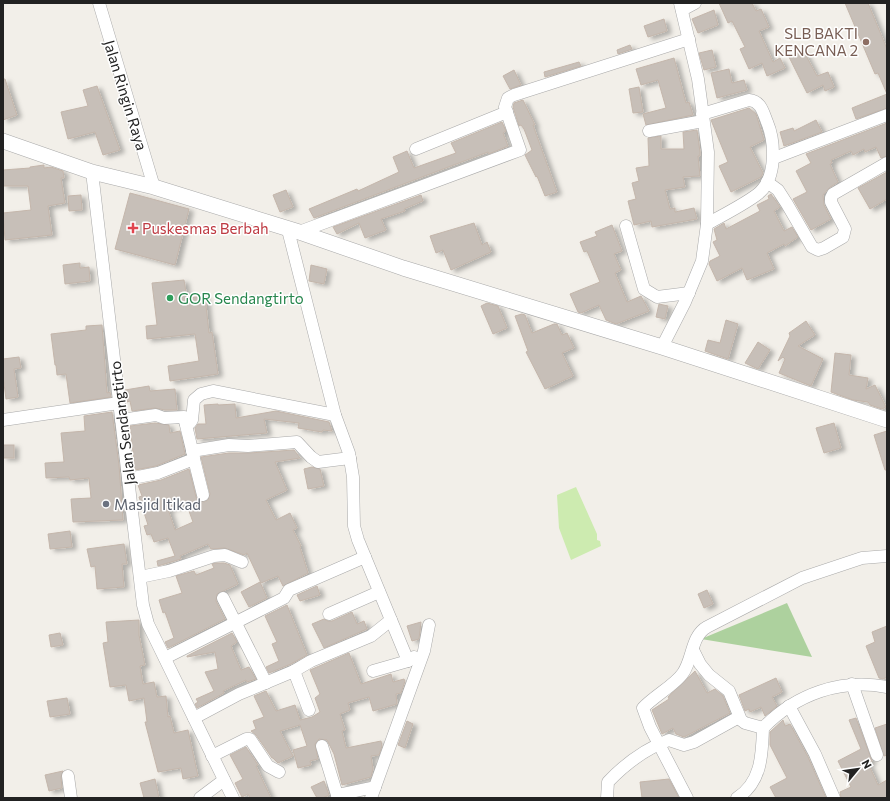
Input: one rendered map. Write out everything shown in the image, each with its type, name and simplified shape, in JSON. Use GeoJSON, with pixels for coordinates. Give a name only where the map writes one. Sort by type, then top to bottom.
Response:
{"type":"FeatureCollection","features":[{"type":"Feature","properties":{"kind":"street","name":"Jalan Ringin Raya"},"geometry":{"type":"LineString","coordinates":[[98,3],[154,187]]}},
{"type":"Feature","properties":{"kind":"street"},"geometry":{"type":"LineString","coordinates":[[662,347],[689,293],[702,261],[707,224],[708,152],[698,79],[681,7],[695,3]]}},
{"type":"Feature","properties":{"kind":"street"},"geometry":{"type":"LineString","coordinates":[[294,231],[520,150],[507,112],[506,102],[508,98],[514,95],[689,39]]}},
{"type":"Feature","properties":{"kind":"street"},"geometry":{"type":"LineString","coordinates":[[649,131],[703,117],[749,100],[755,100],[760,104],[770,129],[774,158],[767,182],[760,192],[707,224]]}},
{"type":"Feature","properties":{"kind":"street"},"geometry":{"type":"LineString","coordinates":[[416,149],[507,112]]}},
{"type":"Feature","properties":{"kind":"street"},"geometry":{"type":"LineString","coordinates":[[774,158],[887,115]]}},
{"type":"Feature","properties":{"kind":"street"},"geometry":{"type":"LineString","coordinates":[[3,141],[92,172],[154,187],[294,231],[403,268],[662,347],[887,420]]}},
{"type":"Feature","properties":{"kind":"street"},"geometry":{"type":"LineString","coordinates":[[767,182],[778,190],[812,247],[818,250],[843,237],[845,230],[831,202],[833,194],[887,163]]}},
{"type":"Feature","properties":{"kind":"street","name":"Jalan Sendangtirto"},"geometry":{"type":"LineString","coordinates":[[92,172],[143,604],[148,624],[233,798]]}},
{"type":"Feature","properties":{"kind":"street"},"geometry":{"type":"LineString","coordinates":[[626,226],[644,289],[657,297],[689,293]]}},
{"type":"Feature","properties":{"kind":"street"},"geometry":{"type":"LineString","coordinates":[[294,231],[334,415],[350,458],[353,477],[354,526],[365,557],[408,661]]}},
{"type":"Feature","properties":{"kind":"street"},"geometry":{"type":"LineString","coordinates":[[186,424],[190,423],[192,420],[194,400],[201,394],[213,392],[334,415]]}},
{"type":"Feature","properties":{"kind":"street"},"geometry":{"type":"LineString","coordinates":[[3,420],[119,403]]}},
{"type":"Feature","properties":{"kind":"street"},"geometry":{"type":"LineString","coordinates":[[121,420],[156,416],[164,418],[184,417],[202,495]]}},
{"type":"Feature","properties":{"kind":"street"},"geometry":{"type":"LineString","coordinates":[[128,479],[158,472],[193,455],[229,445],[248,446],[297,442],[311,457],[318,462],[350,458]]}},
{"type":"Feature","properties":{"kind":"street"},"geometry":{"type":"LineString","coordinates":[[140,578],[169,571],[214,556],[225,555],[242,562]]}},
{"type":"Feature","properties":{"kind":"street"},"geometry":{"type":"LineString","coordinates":[[687,798],[659,744],[643,708],[650,700],[683,674],[698,634],[802,578],[862,558],[887,556]]}},
{"type":"Feature","properties":{"kind":"street"},"geometry":{"type":"LineString","coordinates":[[165,658],[284,598],[289,590],[365,557]]}},
{"type":"Feature","properties":{"kind":"street"},"geometry":{"type":"LineString","coordinates":[[329,614],[379,592]]}},
{"type":"Feature","properties":{"kind":"street"},"geometry":{"type":"LineString","coordinates":[[223,598],[266,683]]}},
{"type":"Feature","properties":{"kind":"street"},"geometry":{"type":"LineString","coordinates":[[194,718],[239,694],[294,671],[311,661],[370,636],[391,620]]}},
{"type":"Feature","properties":{"kind":"street"},"geometry":{"type":"LineString","coordinates":[[371,798],[424,651],[429,625]]}},
{"type":"Feature","properties":{"kind":"street"},"geometry":{"type":"LineString","coordinates":[[693,650],[700,664],[709,675],[729,691],[734,700],[739,717],[745,723],[763,728]]}},
{"type":"Feature","properties":{"kind":"street"},"geometry":{"type":"LineString","coordinates":[[373,671],[408,661],[424,651]]}},
{"type":"Feature","properties":{"kind":"street"},"geometry":{"type":"LineString","coordinates":[[294,671],[309,710]]}},
{"type":"Feature","properties":{"kind":"street"},"geometry":{"type":"LineString","coordinates":[[737,798],[746,793],[761,767],[763,728],[778,713],[802,698],[821,690],[852,684],[887,687]]}},
{"type":"Feature","properties":{"kind":"street"},"geometry":{"type":"LineString","coordinates":[[852,684],[877,755]]}},
{"type":"Feature","properties":{"kind":"street"},"geometry":{"type":"LineString","coordinates":[[789,706],[815,754],[834,798]]}},
{"type":"Feature","properties":{"kind":"street"},"geometry":{"type":"LineString","coordinates":[[607,798],[608,782],[638,756],[669,740],[684,745],[694,742],[739,717]]}},
{"type":"Feature","properties":{"kind":"street"},"geometry":{"type":"LineString","coordinates":[[212,756],[246,739],[250,740],[268,766],[279,772]]}},
{"type":"Feature","properties":{"kind":"street"},"geometry":{"type":"LineString","coordinates":[[322,746],[338,797],[375,787]]}},
{"type":"Feature","properties":{"kind":"street"},"geometry":{"type":"LineString","coordinates":[[68,776],[71,798]]}},
{"type":"Feature","properties":{"kind":"street"},"geometry":{"type":"LineString","coordinates":[[200,798],[224,780]]}},
{"type":"Feature","properties":{"kind":"green space"},"geometry":{"type":"Polygon","coordinates":[[[576,487],[597,534],[597,540],[600,541],[601,546],[571,560],[559,528],[557,495],[576,487]]]}},
{"type":"Feature","properties":{"kind":"green space"},"geometry":{"type":"Polygon","coordinates":[[[787,603],[812,657],[701,639],[787,603]]]}},
{"type":"Feature","properties":{"kind":"building"},"geometry":{"type":"Polygon","coordinates":[[[719,3],[752,3],[756,11],[761,9],[769,27],[759,31],[773,62],[780,58],[785,68],[767,76],[762,63],[749,69],[740,49],[745,47],[732,21],[728,23],[719,3]]]}},
{"type":"Feature","properties":{"kind":"building"},"geometry":{"type":"Polygon","coordinates":[[[845,3],[868,3],[887,49],[887,94],[878,73],[875,74],[845,3]]]}},
{"type":"Feature","properties":{"kind":"building"},"geometry":{"type":"Polygon","coordinates":[[[714,10],[718,25],[698,33],[692,19],[714,10]]]}},
{"type":"Feature","properties":{"kind":"building"},"geometry":{"type":"Polygon","coordinates":[[[664,19],[667,31],[648,37],[644,26],[664,19]]]}},
{"type":"Feature","properties":{"kind":"building"},"geometry":{"type":"Polygon","coordinates":[[[630,45],[632,49],[618,54],[617,50],[630,45]]]}},
{"type":"Feature","properties":{"kind":"building"},"geometry":{"type":"Polygon","coordinates":[[[712,50],[716,67],[704,70],[699,53],[712,50]]]}},
{"type":"Feature","properties":{"kind":"building"},"geometry":{"type":"Polygon","coordinates":[[[803,50],[817,76],[828,72],[834,87],[825,91],[823,85],[807,93],[789,57],[803,50]]]}},
{"type":"Feature","properties":{"kind":"building"},"geometry":{"type":"Polygon","coordinates":[[[674,58],[686,103],[689,102],[693,115],[646,125],[643,114],[666,108],[658,80],[641,85],[636,69],[674,58]]]}},
{"type":"Feature","properties":{"kind":"building"},"geometry":{"type":"Polygon","coordinates":[[[579,62],[581,66],[545,77],[544,72],[579,62]]]}},
{"type":"Feature","properties":{"kind":"building"},"geometry":{"type":"Polygon","coordinates":[[[729,69],[732,83],[744,80],[747,90],[717,98],[711,73],[729,69]]]}},
{"type":"Feature","properties":{"kind":"building"},"geometry":{"type":"Polygon","coordinates":[[[514,70],[521,85],[510,89],[503,76],[514,70]]]}},
{"type":"Feature","properties":{"kind":"building"},"geometry":{"type":"Polygon","coordinates":[[[3,79],[5,79],[17,115],[3,120],[3,79]]]}},
{"type":"Feature","properties":{"kind":"building"},"geometry":{"type":"Polygon","coordinates":[[[97,86],[120,150],[103,155],[95,132],[68,139],[61,112],[88,106],[83,90],[97,86]]]}},
{"type":"Feature","properties":{"kind":"building"},"geometry":{"type":"Polygon","coordinates":[[[639,87],[643,112],[633,113],[629,89],[639,87]]]}},
{"type":"Feature","properties":{"kind":"building"},"geometry":{"type":"Polygon","coordinates":[[[887,94],[887,108],[856,119],[852,108],[887,94]]]}},
{"type":"Feature","properties":{"kind":"building"},"geometry":{"type":"Polygon","coordinates":[[[523,100],[535,125],[533,125],[557,192],[545,196],[537,176],[536,177],[525,155],[532,150],[524,129],[521,125],[519,126],[513,107],[514,103],[523,100]]]}},
{"type":"Feature","properties":{"kind":"building"},"geometry":{"type":"Polygon","coordinates":[[[749,108],[756,114],[764,140],[750,147],[763,173],[761,177],[731,192],[719,166],[728,162],[711,120],[749,108]]]}},
{"type":"Feature","properties":{"kind":"building"},"geometry":{"type":"Polygon","coordinates":[[[816,120],[822,132],[784,146],[780,132],[793,128],[794,131],[816,120]]]}},
{"type":"Feature","properties":{"kind":"building"},"geometry":{"type":"Polygon","coordinates":[[[502,122],[506,131],[503,133],[508,146],[489,154],[488,152],[314,218],[309,209],[357,189],[358,191],[399,172],[393,157],[407,151],[414,168],[456,153],[451,143],[502,122]]]}},
{"type":"Feature","properties":{"kind":"building"},"geometry":{"type":"Polygon","coordinates":[[[887,123],[887,156],[881,158],[876,147],[865,152],[864,149],[853,155],[851,151],[831,160],[832,163],[830,164],[838,182],[829,188],[823,195],[824,205],[831,219],[811,230],[793,199],[807,192],[796,171],[811,163],[806,154],[887,123]]]}},
{"type":"Feature","properties":{"kind":"building"},"geometry":{"type":"Polygon","coordinates":[[[697,130],[700,152],[700,156],[698,156],[700,176],[683,177],[685,187],[665,190],[670,209],[675,208],[675,212],[694,208],[697,219],[652,227],[651,221],[634,225],[628,201],[636,199],[632,183],[639,181],[636,168],[649,166],[648,138],[661,136],[661,149],[684,149],[683,132],[697,130]]]}},
{"type":"Feature","properties":{"kind":"building"},"geometry":{"type":"Polygon","coordinates":[[[44,165],[44,168],[51,167],[63,171],[64,178],[61,178],[65,203],[48,206],[52,235],[5,240],[3,213],[31,210],[28,186],[3,186],[3,170],[30,168],[44,165]]]}},
{"type":"Feature","properties":{"kind":"building"},"geometry":{"type":"Polygon","coordinates":[[[887,172],[887,199],[870,209],[858,188],[887,172]]]}},
{"type":"Feature","properties":{"kind":"building"},"geometry":{"type":"Polygon","coordinates":[[[286,190],[293,207],[280,212],[273,195],[286,190]]]}},
{"type":"Feature","properties":{"kind":"building","name":"Puskesmas Berbah"},"geometry":{"type":"Polygon","coordinates":[[[130,193],[189,209],[175,265],[115,249],[130,193]]]}},
{"type":"Feature","properties":{"kind":"building"},"geometry":{"type":"Polygon","coordinates":[[[771,194],[780,207],[774,211],[784,231],[792,227],[798,237],[785,246],[784,244],[767,253],[774,269],[747,280],[742,268],[717,281],[709,264],[710,261],[720,256],[713,242],[717,240],[714,229],[724,223],[726,229],[760,211],[757,205],[769,199],[768,196],[771,194]]]}},
{"type":"Feature","properties":{"kind":"building"},"geometry":{"type":"Polygon","coordinates":[[[81,195],[82,210],[69,211],[68,196],[81,195]]]}},
{"type":"Feature","properties":{"kind":"building"},"geometry":{"type":"Polygon","coordinates":[[[421,195],[423,201],[404,209],[405,211],[381,219],[386,230],[365,238],[359,223],[337,234],[333,227],[421,195]]]}},
{"type":"Feature","properties":{"kind":"building"},"geometry":{"type":"Polygon","coordinates":[[[474,223],[482,245],[487,242],[491,252],[451,270],[443,250],[436,253],[430,236],[474,223]]]}},
{"type":"Feature","properties":{"kind":"building"},"geometry":{"type":"Polygon","coordinates":[[[612,225],[622,251],[614,254],[621,270],[615,273],[627,302],[641,296],[649,311],[616,324],[606,320],[599,305],[581,313],[578,312],[570,294],[600,282],[587,251],[584,252],[580,242],[597,236],[595,232],[612,225]]]}},
{"type":"Feature","properties":{"kind":"building"},"geometry":{"type":"Polygon","coordinates":[[[80,263],[80,268],[89,267],[90,281],[65,284],[63,265],[80,263]]]}},
{"type":"Feature","properties":{"kind":"building"},"geometry":{"type":"Polygon","coordinates":[[[311,265],[327,269],[324,284],[309,281],[311,265]]]}},
{"type":"Feature","properties":{"kind":"building"},"geometry":{"type":"Polygon","coordinates":[[[184,280],[187,298],[205,296],[209,333],[212,332],[218,374],[170,381],[168,366],[199,361],[195,334],[147,339],[146,326],[157,325],[152,283],[184,280]]]}},
{"type":"Feature","properties":{"kind":"building"},"geometry":{"type":"Polygon","coordinates":[[[487,303],[498,306],[507,328],[493,334],[481,306],[487,303]]]}},
{"type":"Feature","properties":{"kind":"building"},"geometry":{"type":"Polygon","coordinates":[[[659,304],[668,306],[665,319],[656,317],[659,304]]]}},
{"type":"Feature","properties":{"kind":"building"},"geometry":{"type":"Polygon","coordinates":[[[522,314],[525,315],[532,333],[557,324],[562,335],[567,333],[574,348],[562,353],[573,376],[545,389],[526,352],[528,351],[515,316],[522,314]]]}},
{"type":"Feature","properties":{"kind":"building"},"geometry":{"type":"Polygon","coordinates":[[[726,320],[738,324],[728,359],[705,351],[708,340],[720,343],[726,320]]]}},
{"type":"Feature","properties":{"kind":"building"},"geometry":{"type":"Polygon","coordinates":[[[806,321],[815,335],[798,346],[823,359],[811,386],[779,373],[785,359],[783,357],[778,361],[790,336],[789,333],[806,321]]]}},
{"type":"Feature","properties":{"kind":"building"},"geometry":{"type":"Polygon","coordinates":[[[102,325],[107,393],[110,392],[111,397],[70,403],[66,374],[57,375],[51,334],[86,330],[86,326],[102,325]]]}},
{"type":"Feature","properties":{"kind":"building"},"geometry":{"type":"Polygon","coordinates":[[[758,342],[770,350],[758,369],[745,363],[758,342]]]}},
{"type":"Feature","properties":{"kind":"building"},"geometry":{"type":"Polygon","coordinates":[[[835,353],[851,355],[849,375],[868,378],[866,389],[875,385],[886,407],[882,409],[870,405],[868,402],[853,400],[831,392],[835,353]]]}},
{"type":"Feature","properties":{"kind":"building"},"geometry":{"type":"Polygon","coordinates":[[[19,357],[21,368],[14,369],[18,397],[6,399],[3,376],[3,359],[19,357]]]}},
{"type":"Feature","properties":{"kind":"building"},"geometry":{"type":"Polygon","coordinates":[[[149,386],[150,391],[175,389],[177,410],[155,408],[132,411],[130,401],[127,402],[125,390],[149,386]]]}},
{"type":"Feature","properties":{"kind":"building"},"geometry":{"type":"Polygon","coordinates":[[[235,404],[236,418],[276,411],[329,422],[332,431],[323,430],[322,432],[298,428],[299,423],[264,419],[267,433],[197,439],[195,428],[198,424],[206,424],[204,405],[235,404]]]}},
{"type":"Feature","properties":{"kind":"building"},"geometry":{"type":"Polygon","coordinates":[[[112,412],[119,465],[123,520],[73,522],[71,499],[91,498],[89,478],[70,480],[69,477],[46,478],[45,463],[64,462],[61,433],[85,431],[84,416],[112,412]]]}},
{"type":"Feature","properties":{"kind":"building"},"geometry":{"type":"Polygon","coordinates":[[[155,423],[169,425],[170,433],[180,431],[185,454],[156,466],[135,470],[130,426],[155,423]]]}},
{"type":"Feature","properties":{"kind":"building"},"geometry":{"type":"Polygon","coordinates":[[[834,423],[841,448],[824,453],[816,428],[834,423]]]}},
{"type":"Feature","properties":{"kind":"building"},"geometry":{"type":"Polygon","coordinates":[[[887,431],[887,470],[885,470],[874,435],[887,431]]]}},
{"type":"Feature","properties":{"kind":"building"},"geometry":{"type":"Polygon","coordinates":[[[3,445],[14,445],[14,458],[3,458],[3,445]]]}},
{"type":"Feature","properties":{"kind":"building"},"geometry":{"type":"Polygon","coordinates":[[[294,450],[300,458],[275,462],[287,490],[266,500],[276,520],[290,513],[297,528],[293,530],[301,546],[300,547],[308,573],[283,586],[278,576],[261,583],[247,553],[244,555],[225,548],[211,549],[208,544],[180,556],[181,559],[158,566],[157,561],[175,556],[168,538],[154,542],[151,534],[147,535],[144,526],[148,525],[139,497],[142,496],[138,485],[161,480],[189,469],[196,497],[198,500],[204,502],[208,500],[210,494],[201,457],[229,453],[294,450]],[[186,503],[168,509],[175,530],[193,522],[186,503]]]}},
{"type":"Feature","properties":{"kind":"building"},"geometry":{"type":"Polygon","coordinates":[[[312,467],[320,469],[324,486],[308,489],[304,469],[312,467]]]}},
{"type":"Feature","properties":{"kind":"building"},"geometry":{"type":"Polygon","coordinates":[[[70,531],[72,547],[50,549],[48,534],[70,531]]]}},
{"type":"Feature","properties":{"kind":"building"},"geometry":{"type":"Polygon","coordinates":[[[124,544],[127,564],[122,564],[124,587],[97,589],[95,566],[91,567],[87,549],[124,544]]]}},
{"type":"Feature","properties":{"kind":"building"},"geometry":{"type":"Polygon","coordinates":[[[216,563],[230,565],[238,584],[217,594],[216,601],[225,619],[168,648],[165,642],[174,638],[159,600],[182,593],[176,576],[194,571],[196,575],[214,568],[212,564],[216,563]]]}},
{"type":"Feature","properties":{"kind":"building"},"geometry":{"type":"Polygon","coordinates":[[[260,582],[267,598],[249,607],[241,592],[260,582]]]}},
{"type":"Feature","properties":{"kind":"building"},"geometry":{"type":"Polygon","coordinates":[[[317,586],[320,595],[300,601],[297,595],[317,586]]]}},
{"type":"Feature","properties":{"kind":"building"},"geometry":{"type":"Polygon","coordinates":[[[707,590],[713,604],[704,608],[698,594],[707,590]]]}},
{"type":"Feature","properties":{"kind":"building"},"geometry":{"type":"Polygon","coordinates":[[[287,605],[307,655],[291,664],[269,673],[266,667],[279,661],[272,644],[277,642],[265,616],[287,605]]]}},
{"type":"Feature","properties":{"kind":"building"},"geometry":{"type":"Polygon","coordinates":[[[352,612],[357,624],[364,621],[367,629],[324,648],[312,624],[324,619],[332,621],[352,612]]]}},
{"type":"Feature","properties":{"kind":"building"},"geometry":{"type":"Polygon","coordinates":[[[139,620],[139,635],[145,665],[140,666],[143,684],[154,682],[157,697],[166,696],[168,717],[170,716],[174,733],[188,730],[198,776],[183,779],[181,768],[158,772],[145,722],[147,722],[144,698],[129,701],[126,685],[110,687],[103,643],[108,642],[106,622],[139,620]]]}},
{"type":"Feature","properties":{"kind":"building"},"geometry":{"type":"Polygon","coordinates":[[[421,622],[419,639],[412,641],[407,626],[421,622]]]}},
{"type":"Feature","properties":{"kind":"building"},"geometry":{"type":"Polygon","coordinates":[[[887,626],[887,677],[883,679],[879,678],[866,646],[875,642],[872,632],[887,626]]]}},
{"type":"Feature","properties":{"kind":"building"},"geometry":{"type":"Polygon","coordinates":[[[60,633],[63,645],[51,647],[49,635],[60,633]]]}},
{"type":"Feature","properties":{"kind":"building"},"geometry":{"type":"Polygon","coordinates":[[[232,633],[237,642],[231,646],[241,670],[249,667],[256,679],[247,682],[246,680],[223,691],[224,693],[197,708],[195,704],[198,702],[196,699],[214,691],[205,672],[218,669],[215,652],[187,656],[232,633]]]}},
{"type":"Feature","properties":{"kind":"building"},"geometry":{"type":"Polygon","coordinates":[[[349,653],[361,684],[391,674],[393,682],[404,679],[405,681],[401,693],[396,694],[397,704],[373,711],[369,697],[348,703],[350,710],[340,714],[345,730],[342,731],[346,748],[381,741],[382,746],[379,755],[371,756],[373,769],[371,777],[342,785],[334,754],[327,740],[319,739],[315,744],[318,759],[310,761],[311,765],[298,768],[293,750],[307,746],[300,725],[280,731],[293,756],[278,763],[272,758],[256,735],[251,731],[256,729],[253,721],[264,717],[254,696],[266,691],[276,711],[295,705],[300,720],[312,717],[320,712],[315,698],[320,694],[310,670],[349,653]]]}},
{"type":"Feature","properties":{"kind":"building"},"geometry":{"type":"Polygon","coordinates":[[[695,671],[707,693],[715,689],[723,696],[730,713],[684,737],[676,734],[673,728],[662,734],[652,710],[669,699],[668,697],[695,671]]]}},
{"type":"Feature","properties":{"kind":"building"},"geometry":{"type":"Polygon","coordinates":[[[776,678],[782,692],[772,697],[777,706],[765,716],[761,707],[750,712],[749,709],[745,711],[739,695],[776,678]]]}},
{"type":"Feature","properties":{"kind":"building"},"geometry":{"type":"Polygon","coordinates":[[[67,698],[70,714],[50,717],[47,701],[67,698]]]}},
{"type":"Feature","properties":{"kind":"building"},"geometry":{"type":"Polygon","coordinates":[[[856,718],[872,761],[868,763],[878,785],[887,780],[887,798],[841,798],[840,792],[851,787],[838,761],[861,749],[849,720],[856,718]]]}},
{"type":"Feature","properties":{"kind":"building"},"geometry":{"type":"Polygon","coordinates":[[[783,720],[785,726],[790,724],[808,757],[826,798],[776,798],[770,787],[787,778],[770,745],[770,732],[783,720]]]}},
{"type":"Feature","properties":{"kind":"building"},"geometry":{"type":"Polygon","coordinates":[[[407,721],[413,724],[405,748],[398,745],[407,721]]]}},
{"type":"Feature","properties":{"kind":"building"},"geometry":{"type":"Polygon","coordinates":[[[887,724],[887,755],[884,756],[875,728],[887,724]]]}},
{"type":"Feature","properties":{"kind":"building"},"geometry":{"type":"Polygon","coordinates":[[[246,747],[258,765],[256,766],[271,798],[250,798],[248,794],[242,797],[235,783],[243,779],[230,755],[246,747]]]}},
{"type":"Feature","properties":{"kind":"building"},"geometry":{"type":"Polygon","coordinates":[[[63,771],[61,777],[62,788],[49,791],[45,775],[63,771]]]}},
{"type":"Feature","properties":{"kind":"building"},"geometry":{"type":"Polygon","coordinates":[[[155,779],[159,798],[144,798],[140,783],[155,779]]]}},
{"type":"Feature","properties":{"kind":"building"},"geometry":{"type":"Polygon","coordinates":[[[669,779],[679,798],[642,798],[640,782],[669,779]]]}},
{"type":"Feature","properties":{"kind":"building"},"geometry":{"type":"Polygon","coordinates":[[[324,781],[329,795],[323,798],[317,798],[311,787],[324,781]]]}},
{"type":"Feature","properties":{"kind":"place","name":"SLB BAKTI KENCANA 2"},"geometry":{"type":"Point","coordinates":[866,42]}},
{"type":"Feature","properties":{"kind":"place","name":"Puskesmas Berbah"},"geometry":{"type":"Point","coordinates":[133,228]}},
{"type":"Feature","properties":{"kind":"place","name":"GOR Sendangtirto"},"geometry":{"type":"Point","coordinates":[170,298]}},
{"type":"Feature","properties":{"kind":"place","name":"Masjid Itikad"},"geometry":{"type":"Point","coordinates":[106,504]}}]}
